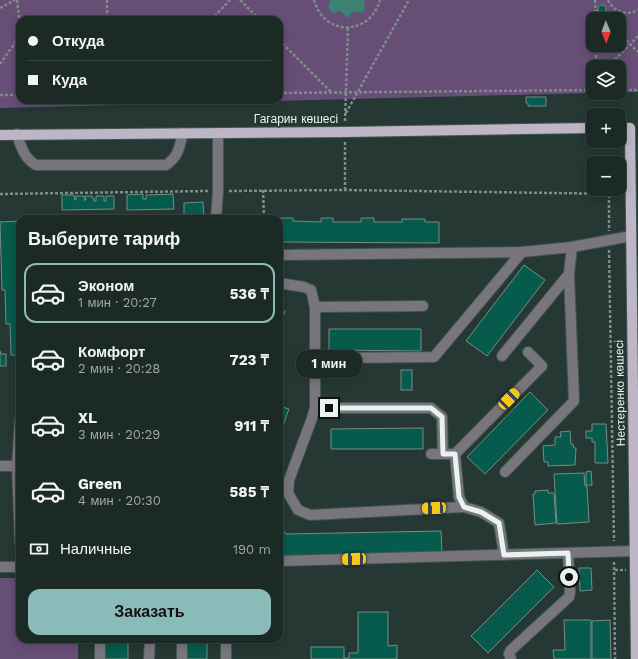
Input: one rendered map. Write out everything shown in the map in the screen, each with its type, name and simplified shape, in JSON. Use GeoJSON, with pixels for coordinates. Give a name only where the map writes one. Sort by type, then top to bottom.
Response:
{"type":"FeatureCollection","features":[{"type":"Feature","properties":{"kind":"main road","name":"Гагарин көшесі"},"geometry":{"type":"LineString","coordinates":[[0,135],[586,128]]}},
{"type":"Feature","properties":{"kind":"main road","name":"Нестеренко көшесі"},"geometry":{"type":"LineString","coordinates":[[634,128],[631,236],[635,247],[636,659]]}},
{"type":"Feature","properties":{"kind":"street"},"geometry":{"type":"LineString","coordinates":[[17,134],[23,152],[29,161],[36,165],[166,165],[173,160],[178,153],[183,133]]}},
{"type":"Feature","properties":{"kind":"street"},"geometry":{"type":"LineString","coordinates":[[216,215],[218,191],[218,133]]}},
{"type":"Feature","properties":{"kind":"street"},"geometry":{"type":"LineString","coordinates":[[283,255],[522,252],[572,247],[631,236]]}},
{"type":"Feature","properties":{"kind":"street"},"geometry":{"type":"LineString","coordinates":[[505,472],[574,401],[569,274],[572,247]]}},
{"type":"Feature","properties":{"kind":"street"},"geometry":{"type":"LineString","coordinates":[[334,358],[434,357],[522,252]]}},
{"type":"Feature","properties":{"kind":"street"},"geometry":{"type":"LineString","coordinates":[[502,356],[569,274]]}},
{"type":"Feature","properties":{"kind":"street"},"geometry":{"type":"LineString","coordinates":[[283,284],[304,287],[311,290],[315,307],[315,408],[289,480],[288,493],[298,510],[310,515],[464,507],[481,512],[499,523],[504,555]]}},
{"type":"Feature","properties":{"kind":"street"},"geometry":{"type":"LineString","coordinates":[[315,307],[423,306]]}},
{"type":"Feature","properties":{"kind":"street"},"geometry":{"type":"LineString","coordinates":[[431,454],[455,454],[542,366],[528,352]]}},
{"type":"Feature","properties":{"kind":"street"},"geometry":{"type":"LineString","coordinates":[[315,408],[431,408],[442,417],[443,454]]}},
{"type":"Feature","properties":{"kind":"street"},"geometry":{"type":"LineString","coordinates":[[455,454],[459,497],[464,507]]}},
{"type":"Feature","properties":{"kind":"street"},"geometry":{"type":"LineString","coordinates":[[0,466],[16,466]]}},
{"type":"Feature","properties":{"kind":"street"},"geometry":{"type":"LineString","coordinates":[[283,561],[635,551]]}},
{"type":"Feature","properties":{"kind":"street"},"geometry":{"type":"LineString","coordinates":[[511,659],[509,654],[511,650],[569,597],[568,553]]}},
{"type":"Feature","properties":{"kind":"street"},"geometry":{"type":"LineString","coordinates":[[0,568],[16,567]]}},
{"type":"Feature","properties":{"kind":"street"},"geometry":{"type":"LineString","coordinates":[[100,643],[100,659]]}},
{"type":"Feature","properties":{"kind":"street"},"geometry":{"type":"LineString","coordinates":[[149,659],[150,643]]}},
{"type":"Feature","properties":{"kind":"street"},"geometry":{"type":"LineString","coordinates":[[182,643],[182,659]]}},
{"type":"Feature","properties":{"kind":"street"},"geometry":{"type":"LineString","coordinates":[[226,643],[226,659]]}},
{"type":"Feature","properties":{"kind":"path"},"geometry":{"type":"LineString","coordinates":[[0,8],[16,0],[19,16]]}},
{"type":"Feature","properties":{"kind":"path"},"geometry":{"type":"LineString","coordinates":[[107,0],[107,16]]}},
{"type":"Feature","properties":{"kind":"path"},"geometry":{"type":"LineString","coordinates":[[214,16],[230,0]]}},
{"type":"Feature","properties":{"kind":"path"},"geometry":{"type":"LineString","coordinates":[[240,0],[256,16]]}},
{"type":"Feature","properties":{"kind":"path"},"geometry":{"type":"LineString","coordinates":[[314,0],[316,7],[324,18],[335,25],[348,28],[360,25],[371,17],[380,0]]}},
{"type":"Feature","properties":{"kind":"path"},"geometry":{"type":"LineString","coordinates":[[346,114],[409,0]]}},
{"type":"Feature","properties":{"kind":"path"},"geometry":{"type":"LineString","coordinates":[[596,0],[596,10]]}},
{"type":"Feature","properties":{"kind":"path"},"geometry":{"type":"LineString","coordinates":[[608,0],[615,9],[622,12],[631,13],[638,10]]}},
{"type":"Feature","properties":{"kind":"path"},"geometry":{"type":"LineString","coordinates":[[345,190],[348,28]]}},
{"type":"Feature","properties":{"kind":"path"},"geometry":{"type":"LineString","coordinates":[[615,60],[638,36]]}},
{"type":"Feature","properties":{"kind":"path"},"geometry":{"type":"LineString","coordinates":[[626,40],[638,52]]}},
{"type":"Feature","properties":{"kind":"path"},"geometry":{"type":"LineString","coordinates":[[0,64],[16,42]]}},
{"type":"Feature","properties":{"kind":"path"},"geometry":{"type":"LineString","coordinates":[[283,44],[331,92]]}},
{"type":"Feature","properties":{"kind":"path"},"geometry":{"type":"LineString","coordinates":[[283,93],[586,90]]}},
{"type":"Feature","properties":{"kind":"path"},"geometry":{"type":"LineString","coordinates":[[626,90],[638,90]]}},
{"type":"Feature","properties":{"kind":"path"},"geometry":{"type":"LineString","coordinates":[[0,95],[16,95]]}},
{"type":"Feature","properties":{"kind":"path"},"geometry":{"type":"LineString","coordinates":[[263,190],[264,215]]}},
{"type":"Feature","properties":{"kind":"path"},"geometry":{"type":"LineString","coordinates":[[0,194],[263,190],[586,194]]}},
{"type":"Feature","properties":{"kind":"path"},"geometry":{"type":"LineString","coordinates":[[626,194],[631,194]]}},
{"type":"Feature","properties":{"kind":"path"},"geometry":{"type":"LineString","coordinates":[[609,196],[615,659]]}},
{"type":"Feature","properties":{"kind":"shaded area"},"geometry":{"type":"Polygon","coordinates":[[[0,0],[638,0],[638,92],[626,92],[626,60],[586,60],[586,93],[283,101],[283,16],[16,16],[16,104],[158,104],[0,108],[0,0]]]}},
{"type":"Feature","properties":{"kind":"shaded area"},"geometry":{"type":"Polygon","coordinates":[[[329,0],[365,0],[364,12],[360,13],[354,11],[347,18],[340,11],[335,13],[330,11],[328,8],[329,0]]]}},
{"type":"Feature","properties":{"kind":"shaded area"},"geometry":{"type":"Polygon","coordinates":[[[0,578],[16,578],[16,643],[78,643],[78,659],[0,659],[0,578]]]}},
{"type":"Feature","properties":{"kind":"building"},"geometry":{"type":"Polygon","coordinates":[[[600,5],[604,5],[606,7],[605,12],[598,11],[598,7],[600,5]]]}},
{"type":"Feature","properties":{"kind":"building"},"geometry":{"type":"Polygon","coordinates":[[[526,97],[546,97],[546,106],[528,106],[528,103],[526,103],[526,97]]]}},
{"type":"Feature","properties":{"kind":"building"},"geometry":{"type":"Polygon","coordinates":[[[143,194],[143,199],[146,199],[146,195],[173,194],[174,209],[127,210],[127,195],[143,194]]]}},
{"type":"Feature","properties":{"kind":"building"},"geometry":{"type":"Polygon","coordinates":[[[62,195],[74,195],[75,200],[76,196],[84,196],[84,200],[86,200],[85,196],[92,196],[94,201],[96,201],[96,196],[104,196],[104,201],[106,201],[106,196],[114,196],[114,209],[62,210],[62,195]]]}},
{"type":"Feature","properties":{"kind":"building"},"geometry":{"type":"Polygon","coordinates":[[[203,202],[204,215],[184,215],[184,203],[203,202]]]}},
{"type":"Feature","properties":{"kind":"building"},"geometry":{"type":"Polygon","coordinates":[[[283,218],[293,218],[293,221],[321,222],[321,218],[333,218],[333,222],[361,222],[361,218],[374,218],[374,222],[402,222],[402,219],[425,219],[425,222],[439,222],[439,243],[283,242],[283,218]]]}},
{"type":"Feature","properties":{"kind":"building"},"geometry":{"type":"Polygon","coordinates":[[[16,221],[16,355],[11,355],[10,324],[6,324],[5,290],[2,290],[0,222],[16,221]]]}},
{"type":"Feature","properties":{"kind":"building"},"geometry":{"type":"Polygon","coordinates":[[[524,265],[545,280],[487,356],[466,341],[524,265]]]}},
{"type":"Feature","properties":{"kind":"building"},"geometry":{"type":"Polygon","coordinates":[[[329,329],[421,329],[421,351],[329,350],[329,329]]]}},
{"type":"Feature","properties":{"kind":"building"},"geometry":{"type":"Polygon","coordinates":[[[0,351],[1,354],[6,354],[6,366],[0,366],[0,351]]]}},
{"type":"Feature","properties":{"kind":"building"},"geometry":{"type":"Polygon","coordinates":[[[401,370],[412,370],[412,390],[401,390],[401,370]]]}},
{"type":"Feature","properties":{"kind":"building"},"geometry":{"type":"Polygon","coordinates":[[[530,392],[548,410],[485,474],[467,457],[530,392]]]}},
{"type":"Feature","properties":{"kind":"building"},"geometry":{"type":"Polygon","coordinates":[[[283,407],[289,409],[283,426],[283,407]]]}},
{"type":"Feature","properties":{"kind":"building"},"geometry":{"type":"Polygon","coordinates":[[[592,424],[606,424],[608,463],[595,463],[595,442],[592,442],[592,438],[586,438],[586,431],[592,431],[592,424]]]}},
{"type":"Feature","properties":{"kind":"building"},"geometry":{"type":"Polygon","coordinates":[[[423,428],[423,449],[331,449],[331,429],[423,428]]]}},
{"type":"Feature","properties":{"kind":"building"},"geometry":{"type":"Polygon","coordinates":[[[570,431],[571,444],[573,444],[574,448],[576,448],[575,465],[548,466],[548,462],[544,462],[543,446],[555,445],[555,437],[561,437],[560,432],[570,431]]]}},
{"type":"Feature","properties":{"kind":"building"},"geometry":{"type":"Polygon","coordinates":[[[591,471],[592,485],[586,485],[586,472],[591,471]]]}},
{"type":"Feature","properties":{"kind":"building"},"geometry":{"type":"Polygon","coordinates":[[[584,473],[585,486],[587,486],[589,522],[557,524],[554,474],[584,473]]]}},
{"type":"Feature","properties":{"kind":"building"},"geometry":{"type":"Polygon","coordinates":[[[548,490],[548,493],[554,493],[556,523],[535,525],[533,494],[535,494],[535,491],[548,490]]]}},
{"type":"Feature","properties":{"kind":"building"},"geometry":{"type":"Polygon","coordinates":[[[283,530],[286,534],[441,531],[442,554],[283,557],[283,530]]]}},
{"type":"Feature","properties":{"kind":"building"},"geometry":{"type":"Polygon","coordinates":[[[579,568],[591,568],[592,590],[580,591],[579,568]]]}},
{"type":"Feature","properties":{"kind":"building"},"geometry":{"type":"Polygon","coordinates":[[[537,570],[554,587],[488,653],[471,636],[537,570]]]}},
{"type":"Feature","properties":{"kind":"building"},"geometry":{"type":"Polygon","coordinates":[[[358,612],[388,612],[388,646],[397,645],[397,659],[311,659],[311,647],[344,647],[344,658],[349,658],[349,653],[358,653],[358,612]]]}},
{"type":"Feature","properties":{"kind":"building"},"geometry":{"type":"Polygon","coordinates":[[[564,620],[591,620],[591,659],[554,659],[553,650],[565,650],[564,620]]]}},
{"type":"Feature","properties":{"kind":"building"},"geometry":{"type":"Polygon","coordinates":[[[610,620],[611,659],[592,659],[592,621],[610,620]]]}},
{"type":"Feature","properties":{"kind":"building"},"geometry":{"type":"Polygon","coordinates":[[[105,643],[128,643],[128,659],[105,659],[105,643]]]}},
{"type":"Feature","properties":{"kind":"building"},"geometry":{"type":"Polygon","coordinates":[[[184,643],[207,643],[207,659],[184,659],[184,643]]]}},
{"type":"Feature","properties":{"kind":"route"},"geometry":{"type":"LineString","coordinates":[[329,408],[431,408],[442,417],[443,454],[455,454],[459,497],[464,507],[481,512],[499,523],[504,555],[568,553],[569,577]]}}]}
